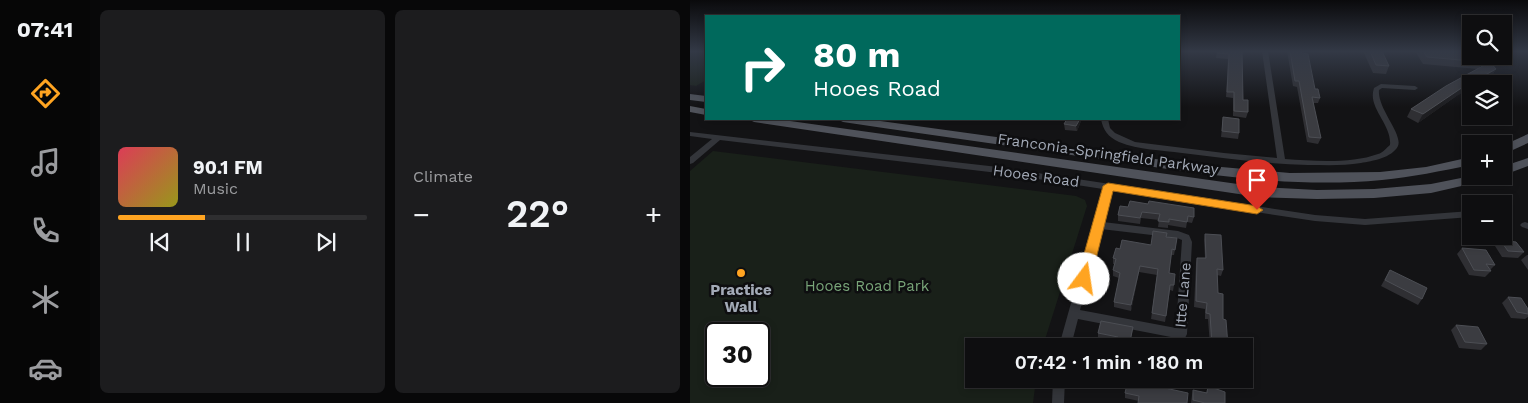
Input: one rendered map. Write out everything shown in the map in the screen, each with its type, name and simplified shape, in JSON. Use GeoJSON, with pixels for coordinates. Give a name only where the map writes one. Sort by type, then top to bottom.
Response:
{"type":"FeatureCollection","features":[{"type":"Feature","properties":{"kind":"main road"},"geometry":{"type":"LineString","coordinates":[[690,97],[705,99]]}},
{"type":"Feature","properties":{"kind":"main road"},"geometry":{"type":"LineString","coordinates":[[690,109],[705,112]]}},
{"type":"Feature","properties":{"kind":"main road","name":"Franconia-Springfield Parkway"},"geometry":{"type":"LineString","coordinates":[[761,120],[1260,192],[1332,195],[1386,193],[1435,188],[1462,182]]}},
{"type":"Feature","properties":{"kind":"main road","name":"Franconia-Springfield Parkway"},"geometry":{"type":"LineString","coordinates":[[850,120],[1265,177],[1368,178],[1415,173],[1462,164]]}},
{"type":"Feature","properties":{"kind":"main road"},"geometry":{"type":"LineString","coordinates":[[1512,146],[1528,138]]}},
{"type":"Feature","properties":{"kind":"main road"},"geometry":{"type":"LineString","coordinates":[[1512,168],[1528,162]]}},
{"type":"Feature","properties":{"kind":"street"},"geometry":{"type":"LineString","coordinates":[[1268,70],[1281,161]]}},
{"type":"Feature","properties":{"kind":"street"},"geometry":{"type":"LineString","coordinates":[[1104,120],[1106,130],[1110,134],[1135,144],[1234,158],[1281,161],[1362,161],[1379,158],[1387,154],[1394,142],[1375,97],[1376,89],[1381,86],[1415,88]]}},
{"type":"Feature","properties":{"kind":"street","name":"Hooes Road"},"geometry":{"type":"LineString","coordinates":[[690,134],[953,164],[1339,220],[1391,221],[1462,215]]}},
{"type":"Feature","properties":{"kind":"street"},"geometry":{"type":"LineString","coordinates":[[690,161],[719,137]]}},
{"type":"Feature","properties":{"kind":"street"},"geometry":{"type":"LineString","coordinates":[[690,151],[701,152]]}},
{"type":"Feature","properties":{"kind":"street"},"geometry":{"type":"LineString","coordinates":[[1068,338],[1108,186]]}},
{"type":"Feature","properties":{"kind":"street","name":"Itte Lane"},"geometry":{"type":"LineString","coordinates":[[1075,314],[1181,334],[1188,242],[1186,238],[1178,235],[1098,225]]}},
{"type":"Feature","properties":{"kind":"street"},"geometry":{"type":"LineString","coordinates":[[1058,403],[1059,388]]}},
{"type":"Feature","properties":{"kind":"green space"},"geometry":{"type":"Polygon","coordinates":[[[690,70],[705,70],[705,81],[696,86],[690,85],[690,70]]]}},
{"type":"Feature","properties":{"kind":"green space","name":"Hooes Road Park"},"geometry":{"type":"Polygon","coordinates":[[[713,151],[1076,196],[1085,200],[1087,206],[1046,338],[965,338],[965,388],[1035,388],[1033,403],[690,403],[690,171],[713,151]]]}},
{"type":"Feature","properties":{"kind":"building"},"geometry":{"type":"Polygon","coordinates":[[[1228,70],[1242,70],[1243,100],[1248,100],[1248,112],[1234,111],[1234,92],[1227,92],[1228,70]]]}},
{"type":"Feature","properties":{"kind":"building"},"geometry":{"type":"Polygon","coordinates":[[[1293,70],[1311,70],[1315,89],[1318,89],[1320,98],[1312,97],[1321,138],[1309,137],[1299,81],[1295,81],[1293,70]]]}},
{"type":"Feature","properties":{"kind":"building"},"geometry":{"type":"Polygon","coordinates":[[[1476,70],[1495,70],[1485,75],[1466,75],[1476,70]]]}},
{"type":"Feature","properties":{"kind":"building"},"geometry":{"type":"Polygon","coordinates":[[[1462,77],[1462,88],[1423,114],[1411,109],[1462,77]]]}},
{"type":"Feature","properties":{"kind":"building"},"geometry":{"type":"Polygon","coordinates":[[[1223,117],[1239,119],[1239,133],[1222,131],[1223,117]]]}},
{"type":"Feature","properties":{"kind":"building"},"geometry":{"type":"Polygon","coordinates":[[[1066,120],[1079,120],[1076,126],[1064,124],[1066,120]]]}},
{"type":"Feature","properties":{"kind":"building"},"geometry":{"type":"Polygon","coordinates":[[[1130,201],[1148,204],[1149,201],[1194,208],[1194,217],[1188,216],[1187,222],[1169,219],[1169,222],[1158,221],[1160,214],[1142,212],[1140,218],[1118,215],[1120,206],[1128,207],[1130,201]]]}},
{"type":"Feature","properties":{"kind":"building"},"geometry":{"type":"Polygon","coordinates":[[[1153,231],[1167,233],[1166,237],[1177,238],[1175,250],[1172,249],[1169,273],[1175,274],[1174,285],[1170,285],[1166,316],[1152,313],[1158,269],[1140,266],[1131,305],[1114,302],[1120,273],[1113,270],[1116,259],[1113,258],[1116,248],[1120,249],[1122,240],[1151,245],[1153,231]]]}},
{"type":"Feature","properties":{"kind":"building"},"geometry":{"type":"Polygon","coordinates":[[[1205,234],[1221,235],[1223,270],[1217,269],[1218,293],[1223,294],[1223,319],[1226,320],[1227,338],[1212,338],[1210,314],[1206,313],[1207,303],[1196,301],[1197,258],[1206,258],[1205,234]]]}},
{"type":"Feature","properties":{"kind":"building"},"geometry":{"type":"Polygon","coordinates":[[[1512,242],[1516,242],[1524,252],[1508,251],[1504,245],[1512,245],[1512,242]]]}},
{"type":"Feature","properties":{"kind":"building"},"geometry":{"type":"Polygon","coordinates":[[[1462,248],[1486,250],[1495,265],[1486,264],[1491,271],[1474,270],[1462,248]]]}},
{"type":"Feature","properties":{"kind":"building"},"geometry":{"type":"Polygon","coordinates":[[[1390,270],[1427,288],[1422,299],[1385,280],[1390,270]]]}},
{"type":"Feature","properties":{"kind":"building"},"geometry":{"type":"Polygon","coordinates":[[[1508,297],[1521,298],[1528,309],[1528,314],[1517,312],[1508,297]]]}},
{"type":"Feature","properties":{"kind":"building"},"geometry":{"type":"Polygon","coordinates":[[[1101,321],[1133,327],[1131,338],[1118,338],[1098,333],[1101,321]]]}},
{"type":"Feature","properties":{"kind":"building"},"geometry":{"type":"Polygon","coordinates":[[[1456,325],[1478,327],[1487,344],[1465,342],[1456,325]]]}},
{"type":"Feature","properties":{"kind":"building"},"geometry":{"type":"Polygon","coordinates":[[[1126,388],[1165,388],[1188,393],[1187,403],[1138,403],[1139,396],[1125,393],[1126,388]]]}},
{"type":"Feature","properties":{"kind":"building"},"geometry":{"type":"Polygon","coordinates":[[[1208,388],[1225,392],[1225,403],[1205,403],[1193,400],[1193,390],[1207,393],[1208,388]]]}},
{"type":"Feature","properties":{"kind":"place","name":"Practice Wall"},"geometry":{"type":"Point","coordinates":[741,273]}},
{"type":"Feature","properties":{"kind":"route"},"geometry":{"type":"LineString","coordinates":[[1084,279],[1108,186],[1257,210]]}}]}
